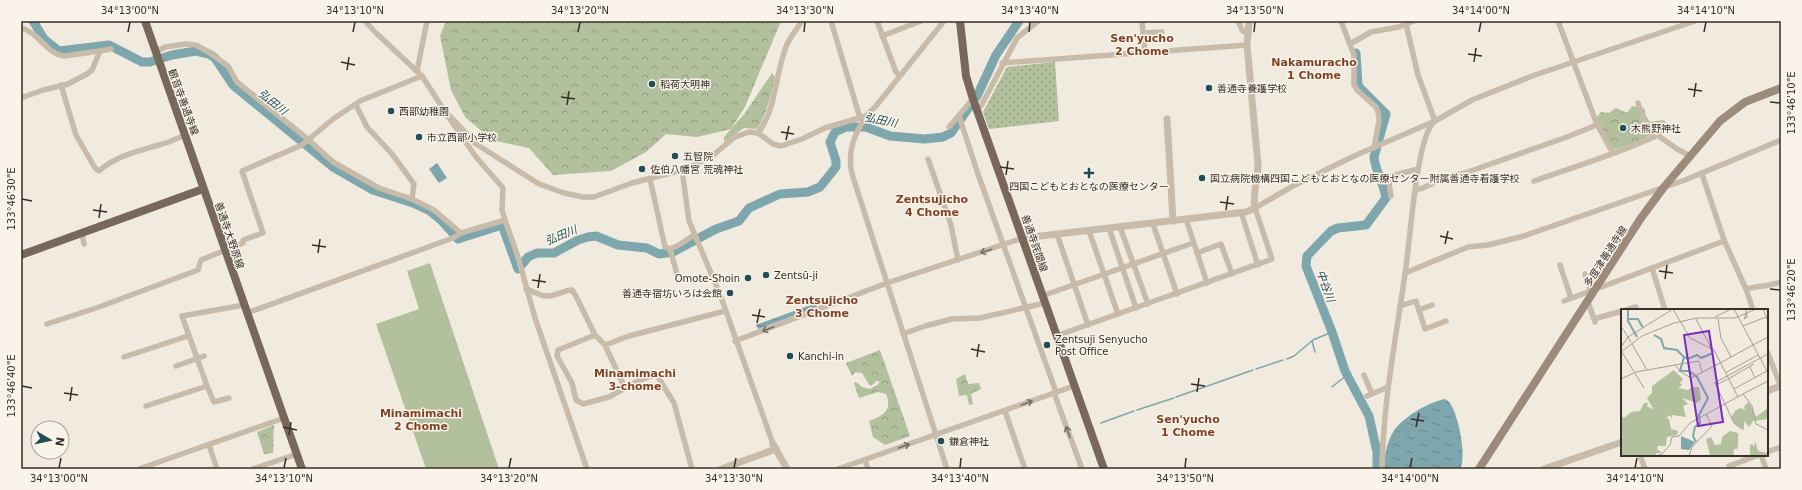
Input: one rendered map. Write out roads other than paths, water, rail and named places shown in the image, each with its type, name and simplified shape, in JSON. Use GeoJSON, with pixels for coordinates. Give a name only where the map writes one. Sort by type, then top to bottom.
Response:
{"type":"FeatureCollection","features":[{"type":"Feature","properties":{"kind":"main road","name":"観音寺善通寺線"},"geometry":{"type":"LineString","coordinates":[[145,21],[186,135],[203,189]]}},
{"type":"Feature","properties":{"kind":"main road","name":"善通寺詫間線"},"geometry":{"type":"LineString","coordinates":[[960,21],[966,76],[975,105],[1104,469]]}},
{"type":"Feature","properties":{"kind":"main road","name":"多度津善通寺線"},"geometry":{"type":"LineString","coordinates":[[1479,469],[1588,302],[1593,289],[1664,187],[1720,121],[1732,110],[1759,96],[1781,88]]}},
{"type":"Feature","properties":{"kind":"main road"},"geometry":{"type":"LineString","coordinates":[[21,255],[203,189]]}},
{"type":"Feature","properties":{"kind":"main road","name":"善通寺大野原線"},"geometry":{"type":"LineString","coordinates":[[203,189],[302,469]]}},
{"type":"Feature","properties":{"kind":"street"},"geometry":{"type":"LineString","coordinates":[[365,21],[420,74],[476,157],[503,188],[502,210],[525,290],[587,469]]}},
{"type":"Feature","properties":{"kind":"street"},"geometry":{"type":"LineString","coordinates":[[420,74],[427,21]]}},
{"type":"Feature","properties":{"kind":"street"},"geometry":{"type":"LineString","coordinates":[[758,133],[763,126],[776,91],[786,48],[802,21]]}},
{"type":"Feature","properties":{"kind":"street"},"geometry":{"type":"LineString","coordinates":[[832,21],[863,117],[850,153],[850,165],[947,469]]}},
{"type":"Feature","properties":{"kind":"street"},"geometry":{"type":"LineString","coordinates":[[877,21],[896,72],[899,76]]}},
{"type":"Feature","properties":{"kind":"street"},"geometry":{"type":"LineString","coordinates":[[882,36],[921,21]]}},
{"type":"Feature","properties":{"kind":"street"},"geometry":{"type":"LineString","coordinates":[[444,110],[482,149],[539,184],[564,193],[583,197],[594,196],[682,170],[712,156],[735,137],[749,132],[758,133],[773,144],[781,146],[802,139],[825,128],[863,117],[876,106],[944,21]]}},
{"type":"Feature","properties":{"kind":"street"},"geometry":{"type":"LineString","coordinates":[[949,127],[959,116],[975,105],[981,106],[1002,63],[1017,38],[1038,21]]}},
{"type":"Feature","properties":{"kind":"street"},"geometry":{"type":"LineString","coordinates":[[1142,21],[1145,53]]}},
{"type":"Feature","properties":{"kind":"street"},"geometry":{"type":"LineString","coordinates":[[1238,21],[1242,30],[1249,35]]}},
{"type":"Feature","properties":{"kind":"street"},"geometry":{"type":"LineString","coordinates":[[1056,336],[1272,259],[1253,202],[1258,179],[1258,165],[1247,45],[1249,21]]}},
{"type":"Feature","properties":{"kind":"street"},"geometry":{"type":"LineString","coordinates":[[1341,21],[1354,56],[1354,85],[1357,90],[1376,107],[1378,112],[1379,128],[1374,148]]}},
{"type":"Feature","properties":{"kind":"street"},"geometry":{"type":"LineString","coordinates":[[1350,44],[1371,32],[1399,28],[1414,21]]}},
{"type":"Feature","properties":{"kind":"street"},"geometry":{"type":"LineString","coordinates":[[1558,21],[1599,124],[1612,152]]}},
{"type":"Feature","properties":{"kind":"street"},"geometry":{"type":"LineString","coordinates":[[735,341],[887,283],[1023,238],[1153,224],[1241,212],[1255,208],[1291,187],[1381,144],[1435,121],[1472,100],[1535,75],[1695,21]]}},
{"type":"Feature","properties":{"kind":"street"},"geometry":{"type":"LineString","coordinates":[[1406,24],[1418,75],[1435,121]]}},
{"type":"Feature","properties":{"kind":"street"},"geometry":{"type":"LineString","coordinates":[[21,28],[31,31],[49,51],[59,56],[111,49]]}},
{"type":"Feature","properties":{"kind":"street"},"geometry":{"type":"LineString","coordinates":[[1143,33],[1162,32]]}},
{"type":"Feature","properties":{"kind":"street"},"geometry":{"type":"LineString","coordinates":[[158,57],[165,47],[186,44],[196,45],[207,50],[228,66],[237,82],[306,142],[333,162],[379,188],[412,199],[434,210],[460,233]]}},
{"type":"Feature","properties":{"kind":"street"},"geometry":{"type":"LineString","coordinates":[[1002,63],[1247,45]]}},
{"type":"Feature","properties":{"kind":"street"},"geometry":{"type":"LineString","coordinates":[[21,98],[68,84],[92,70],[100,51]]}},
{"type":"Feature","properties":{"kind":"street"},"geometry":{"type":"LineString","coordinates":[[47,324],[99,307],[198,270],[201,260],[243,243],[243,240],[263,233],[242,171],[306,142],[333,119],[360,102],[420,74]]}},
{"type":"Feature","properties":{"kind":"street"},"geometry":{"type":"LineString","coordinates":[[61,85],[76,135],[88,158],[99,171],[105,165],[133,153],[186,135]]}},
{"type":"Feature","properties":{"kind":"street"},"geometry":{"type":"LineString","coordinates":[[1638,104],[1646,127],[1677,149],[1690,156]]}},
{"type":"Feature","properties":{"kind":"street"},"geometry":{"type":"LineString","coordinates":[[356,105],[367,127],[392,154],[414,184],[412,199]]}},
{"type":"Feature","properties":{"kind":"street"},"geometry":{"type":"LineString","coordinates":[[959,116],[1082,469]]}},
{"type":"Feature","properties":{"kind":"street"},"geometry":{"type":"LineString","coordinates":[[1167,119],[1173,221]]}},
{"type":"Feature","properties":{"kind":"street"},"geometry":{"type":"LineString","coordinates":[[1382,469],[1382,438],[1388,387],[1406,273],[1418,169],[1428,130],[1435,121]]}},
{"type":"Feature","properties":{"kind":"street"},"geometry":{"type":"LineString","coordinates":[[1416,190],[1424,188],[1446,177],[1465,173],[1567,137],[1599,124]]}},
{"type":"Feature","properties":{"kind":"street"},"geometry":{"type":"LineString","coordinates":[[1534,181],[1612,152],[1631,148],[1658,135]]}},
{"type":"Feature","properties":{"kind":"street"},"geometry":{"type":"LineString","coordinates":[[1406,273],[1468,247],[1488,245],[1524,236],[1702,174],[1781,140]]}},
{"type":"Feature","properties":{"kind":"street"},"geometry":{"type":"LineString","coordinates":[[928,159],[951,225],[958,260]]}},
{"type":"Feature","properties":{"kind":"street"},"geometry":{"type":"LineString","coordinates":[[1391,196],[1388,177],[1418,169]]}},
{"type":"Feature","properties":{"kind":"street"},"geometry":{"type":"LineString","coordinates":[[682,170],[685,204],[694,235],[716,284],[735,341],[775,446],[787,469]]}},
{"type":"Feature","properties":{"kind":"street"},"geometry":{"type":"LineString","coordinates":[[1702,174],[1724,241],[1746,289],[1752,309]]}},
{"type":"Feature","properties":{"kind":"street"},"geometry":{"type":"LineString","coordinates":[[650,180],[665,247],[670,249],[677,274]]}},
{"type":"Feature","properties":{"kind":"street"},"geometry":{"type":"LineString","coordinates":[[1241,212],[1258,265]]}},
{"type":"Feature","properties":{"kind":"street"},"geometry":{"type":"LineString","coordinates":[[1186,219],[1207,283]]}},
{"type":"Feature","properties":{"kind":"street"},"geometry":{"type":"LineString","coordinates":[[229,398],[214,402],[196,359],[182,316],[245,309],[453,238],[460,233],[505,220]]}},
{"type":"Feature","properties":{"kind":"street"},"geometry":{"type":"LineString","coordinates":[[1153,224],[1177,294]]}},
{"type":"Feature","properties":{"kind":"street"},"geometry":{"type":"LineString","coordinates":[[1120,227],[1148,304]]}},
{"type":"Feature","properties":{"kind":"street"},"geometry":{"type":"LineString","coordinates":[[1109,228],[1136,308]]}},
{"type":"Feature","properties":{"kind":"street"},"geometry":{"type":"LineString","coordinates":[[1089,231],[1118,314]]}},
{"type":"Feature","properties":{"kind":"street"},"geometry":{"type":"LineString","coordinates":[[82,234],[84,244]]}},
{"type":"Feature","properties":{"kind":"street"},"geometry":{"type":"LineString","coordinates":[[1057,234],[1088,325]]}},
{"type":"Feature","properties":{"kind":"street"},"geometry":{"type":"LineString","coordinates":[[670,249],[694,235]]}},
{"type":"Feature","properties":{"kind":"street"},"geometry":{"type":"LineString","coordinates":[[1564,301],[1724,241]]}},
{"type":"Feature","properties":{"kind":"street"},"geometry":{"type":"LineString","coordinates":[[903,334],[925,326],[952,319],[980,318],[1026,309],[1074,285],[1194,242]]}},
{"type":"Feature","properties":{"kind":"street"},"geometry":{"type":"LineString","coordinates":[[1197,253],[1221,244],[1232,274]]}},
{"type":"Feature","properties":{"kind":"street"},"geometry":{"type":"LineString","coordinates":[[1560,265],[1566,275],[1571,298]]}},
{"type":"Feature","properties":{"kind":"street"},"geometry":{"type":"LineString","coordinates":[[1652,268],[1665,309]]}},
{"type":"Feature","properties":{"kind":"street"},"geometry":{"type":"LineString","coordinates":[[1585,274],[1593,289]]}},
{"type":"Feature","properties":{"kind":"street"},"geometry":{"type":"LineString","coordinates":[[1746,289],[1759,285],[1765,287],[1781,282]]}},
{"type":"Feature","properties":{"kind":"street"},"geometry":{"type":"LineString","coordinates":[[525,290],[548,296],[567,290],[572,290],[595,335],[605,345],[624,388]]}},
{"type":"Feature","properties":{"kind":"street"},"geometry":{"type":"LineString","coordinates":[[1400,306],[1416,302],[1425,329],[1446,321]]}},
{"type":"Feature","properties":{"kind":"street"},"geometry":{"type":"LineString","coordinates":[[1588,302],[1595,321],[1618,310]]}},
{"type":"Feature","properties":{"kind":"street"},"geometry":{"type":"LineString","coordinates":[[1419,310],[1432,306]]}},
{"type":"Feature","properties":{"kind":"street"},"geometry":{"type":"LineString","coordinates":[[1629,309],[1636,307]]}},
{"type":"Feature","properties":{"kind":"street"},"geometry":{"type":"LineString","coordinates":[[605,345],[629,336],[725,312]]}},
{"type":"Feature","properties":{"kind":"street"},"geometry":{"type":"LineString","coordinates":[[595,335],[558,350],[557,356],[572,383],[576,400],[583,404],[609,396],[655,375],[658,377],[674,403],[692,469]]}},
{"type":"Feature","properties":{"kind":"street"},"geometry":{"type":"LineString","coordinates":[[124,357],[188,336]]}},
{"type":"Feature","properties":{"kind":"street"},"geometry":{"type":"LineString","coordinates":[[1768,354],[1781,386],[1768,391]]}},
{"type":"Feature","properties":{"kind":"street"},"geometry":{"type":"LineString","coordinates":[[176,366],[204,356]]}},
{"type":"Feature","properties":{"kind":"street"},"geometry":{"type":"LineString","coordinates":[[1364,375],[1370,395],[1388,387]]}},
{"type":"Feature","properties":{"kind":"street"},"geometry":{"type":"LineString","coordinates":[[146,406],[207,386]]}},
{"type":"Feature","properties":{"kind":"street"},"geometry":{"type":"LineString","coordinates":[[838,469],[1074,386]]}},
{"type":"Feature","properties":{"kind":"street"},"geometry":{"type":"LineString","coordinates":[[1005,411],[1025,469]]}},
{"type":"Feature","properties":{"kind":"street"},"geometry":{"type":"LineString","coordinates":[[139,469],[284,418]]}},
{"type":"Feature","properties":{"kind":"street"},"geometry":{"type":"LineString","coordinates":[[1544,469],[1621,442]]}},
{"type":"Feature","properties":{"kind":"street"},"geometry":{"type":"LineString","coordinates":[[209,445],[217,469]]}},
{"type":"Feature","properties":{"kind":"street"},"geometry":{"type":"LineString","coordinates":[[721,469],[730,467],[775,446]]}},
{"type":"Feature","properties":{"kind":"street"},"geometry":{"type":"LineString","coordinates":[[1768,452],[1781,447]]}},
{"type":"Feature","properties":{"kind":"street"},"geometry":{"type":"LineString","coordinates":[[253,469],[297,454]]}},
{"type":"Feature","properties":{"kind":"street"},"geometry":{"type":"LineString","coordinates":[[1640,456],[1646,469]]}},
{"type":"Feature","properties":{"kind":"street"},"geometry":{"type":"LineString","coordinates":[[1730,469],[1729,466],[1757,456]]}},
{"type":"Feature","properties":{"kind":"street"},"geometry":{"type":"LineString","coordinates":[[1760,456],[1766,469]]}},
{"type":"Feature","properties":{"kind":"street"},"geometry":{"type":"LineString","coordinates":[[865,460],[868,469]]}},
{"type":"Feature","properties":{"kind":"water"},"geometry":{"type":"Polygon","coordinates":[[[437,163],[447,178],[439,183],[429,169],[437,163]]]}},
{"type":"Feature","properties":{"kind":"water"},"geometry":{"type":"Polygon","coordinates":[[[816,303],[817,307],[758,329],[756,325],[816,303]]]}},
{"type":"Feature","properties":{"kind":"water"},"geometry":{"type":"Polygon","coordinates":[[[1445,399],[1454,410],[1460,431],[1463,454],[1460,469],[1385,469],[1385,456],[1390,438],[1401,422],[1423,407],[1445,399]]]}},
{"type":"Feature","properties":{"kind":"waterway","name":"弘田川"},"geometry":{"type":"LineString","coordinates":[[33,21],[44,39],[59,51],[109,45],[142,62],[150,62],[172,55],[196,51],[209,54],[215,58],[233,85],[333,167],[373,190],[413,203],[430,211],[442,221],[458,239],[502,225],[518,269],[528,257],[537,253],[554,253],[578,240],[596,236],[618,245],[647,248],[659,254],[673,252],[716,229],[739,221],[749,208],[780,194],[808,192],[820,187],[836,167],[836,161],[830,142],[835,132],[846,127],[866,127],[890,136],[925,139],[943,137],[951,133],[977,96],[996,55],[1019,21]]}},
{"type":"Feature","properties":{"kind":"waterway","name":"中谷川"},"geometry":{"type":"LineString","coordinates":[[1356,53],[1358,86],[1386,114],[1374,157],[1386,198],[1366,225],[1338,228],[1331,231],[1307,256],[1306,266],[1332,332],[1345,371],[1369,416],[1377,452],[1377,469]]}},
{"type":"Feature","properties":{"kind":"waterway"},"geometry":{"type":"LineString","coordinates":[[1287,359],[1294,356],[1313,340],[1332,332]]}},
{"type":"Feature","properties":{"kind":"waterway"},"geometry":{"type":"LineString","coordinates":[[1312,341],[1315,352]]}},
{"type":"Feature","properties":{"kind":"waterway"},"geometry":{"type":"LineString","coordinates":[[1256,369],[1283,360]]}},
{"type":"Feature","properties":{"kind":"waterway"},"geometry":{"type":"LineString","coordinates":[[1176,397],[1253,370]]}},
{"type":"Feature","properties":{"kind":"waterway"},"geometry":{"type":"LineString","coordinates":[[1332,387],[1347,375]]}},
{"type":"Feature","properties":{"kind":"waterway"},"geometry":{"type":"LineString","coordinates":[[1137,410],[1174,398]]}},
{"type":"Feature","properties":{"kind":"waterway"},"geometry":{"type":"LineString","coordinates":[[1101,423],[1134,411]]}},
{"type":"Feature","properties":{"kind":"place","name":"稻荷大明神"},"geometry":{"type":"Point","coordinates":[652,84]}},
{"type":"Feature","properties":{"kind":"place","name":"善通寺養護学校"},"geometry":{"type":"Point","coordinates":[1209,88]}},
{"type":"Feature","properties":{"kind":"place","name":"西部幼稚園"},"geometry":{"type":"Point","coordinates":[391,111]}},
{"type":"Feature","properties":{"kind":"place","name":"木熊野神社"},"geometry":{"type":"Point","coordinates":[1623,128]}},
{"type":"Feature","properties":{"kind":"place","name":"市立西部小学校"},"geometry":{"type":"Point","coordinates":[419,137]}},
{"type":"Feature","properties":{"kind":"place","name":"五智院"},"geometry":{"type":"Point","coordinates":[675,156]}},
{"type":"Feature","properties":{"kind":"place","name":"佐伯八幡宮 荒魂神社"},"geometry":{"type":"Point","coordinates":[642,169]}},
{"type":"Feature","properties":{"kind":"place","name":"四国こどもとおとなの医療センター"},"geometry":{"type":"Point","coordinates":[1089,173]}},
{"type":"Feature","properties":{"kind":"place","name":"国立病院機構四国こどもとおとなの医療センター附属善通寺看護学校"},"geometry":{"type":"Point","coordinates":[1202,178]}},
{"type":"Feature","properties":{"kind":"place","name":"Zentsū-ji"},"geometry":{"type":"Point","coordinates":[766,275]}},
{"type":"Feature","properties":{"kind":"place","name":"Omote-Shoin"},"geometry":{"type":"Point","coordinates":[748,278]}},
{"type":"Feature","properties":{"kind":"place","name":"善通寺宿坊いろは会館"},"geometry":{"type":"Point","coordinates":[730,293]}},
{"type":"Feature","properties":{"kind":"place","name":"Zentsuji Senyucho Post Office"},"geometry":{"type":"Point","coordinates":[1047,345]}},
{"type":"Feature","properties":{"kind":"place","name":"Kanchi-in"},"geometry":{"type":"Point","coordinates":[790,356]}},
{"type":"Feature","properties":{"kind":"place","name":"鎌倉神社"},"geometry":{"type":"Point","coordinates":[941,441]}},
{"type":"Feature","properties":{"kind":"district","name":"Sen'yucho 2 Chome"},"geometry":{"type":"Point","coordinates":[1142,44]}},
{"type":"Feature","properties":{"kind":"district","name":"Nakamuracho 1 Chome"},"geometry":{"type":"Point","coordinates":[1314,68]}},
{"type":"Feature","properties":{"kind":"district","name":"Zentsujicho 4 Chome"},"geometry":{"type":"Point","coordinates":[932,205]}},
{"type":"Feature","properties":{"kind":"district","name":"Zentsujicho 3 Chome"},"geometry":{"type":"Point","coordinates":[822,306]}},
{"type":"Feature","properties":{"kind":"district","name":"Minamimachi 3-chome"},"geometry":{"type":"Point","coordinates":[635,379]}},
{"type":"Feature","properties":{"kind":"district","name":"Minamimachi 2 Chome"},"geometry":{"type":"Point","coordinates":[421,419]}},
{"type":"Feature","properties":{"kind":"district","name":"Sen'yucho 1 Chome"},"geometry":{"type":"Point","coordinates":[1188,425]}}]}
